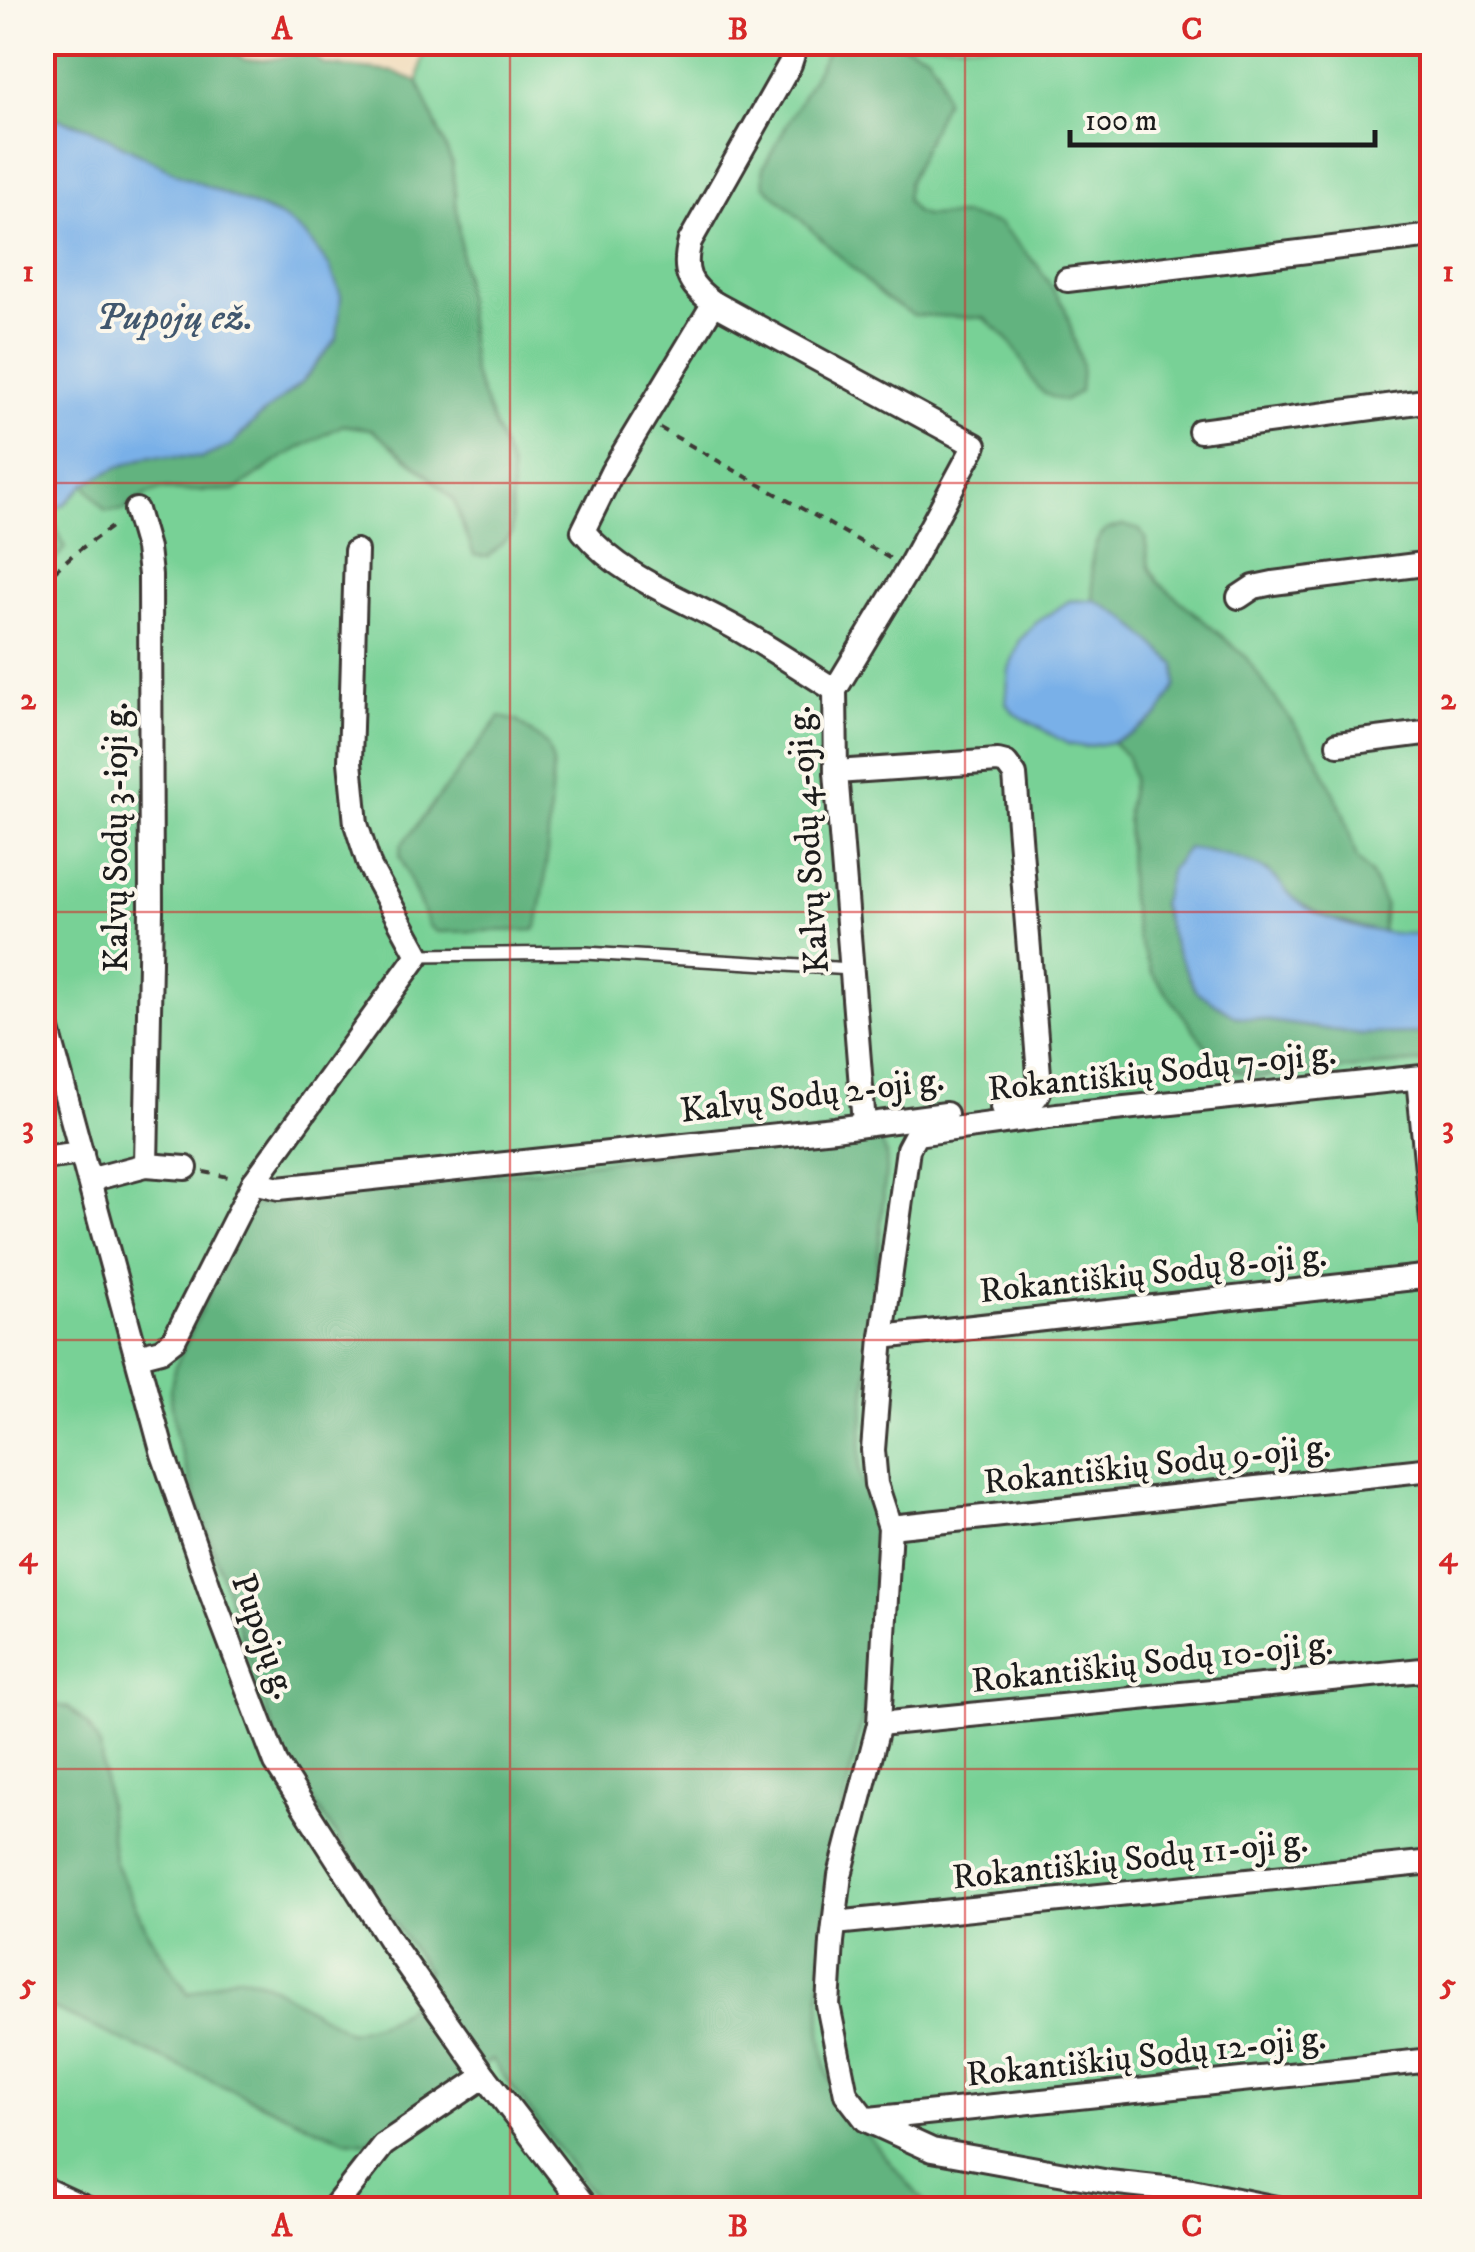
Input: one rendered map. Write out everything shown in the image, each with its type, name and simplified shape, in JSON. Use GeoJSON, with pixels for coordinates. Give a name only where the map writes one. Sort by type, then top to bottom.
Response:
{"type":"FeatureCollection","features":[{"type":"Feature","properties":{"kind":"street"},"geometry":{"type":"LineString","coordinates":[[798,42],[790,64],[690,241],[686,256],[688,279],[714,303],[975,445],[908,569],[835,690]]}},
{"type":"Feature","properties":{"kind":"street"},"geometry":{"type":"LineString","coordinates":[[1067,280],[1432,236]]}},
{"type":"Feature","properties":{"kind":"street","name":"Kalvų Sodų 4-oji g."},"geometry":{"type":"LineString","coordinates":[[714,303],[643,418],[583,530],[598,548],[630,572],[740,630],[835,690],[836,772],[864,1124]]}},
{"type":"Feature","properties":{"kind":"street"},"geometry":{"type":"LineString","coordinates":[[1200,430],[1432,400]]}},
{"type":"Feature","properties":{"kind":"street","name":"Kalvų Sodų 3-ioji g."},"geometry":{"type":"LineString","coordinates":[[136,510],[150,574],[152,911],[146,1165]]}},
{"type":"Feature","properties":{"kind":"street"},"geometry":{"type":"LineString","coordinates":[[138,1356],[161,1350],[174,1340],[254,1182],[418,955],[370,867],[356,824],[350,762],[356,551]]}},
{"type":"Feature","properties":{"kind":"street"},"geometry":{"type":"LineString","coordinates":[[1239,597],[1254,587],[1273,582],[1432,563]]}},
{"type":"Feature","properties":{"kind":"street"},"geometry":{"type":"LineString","coordinates":[[1338,744],[1432,732]]}},
{"type":"Feature","properties":{"kind":"street","name":"Kalvų Sodų 2-oji g."},"geometry":{"type":"LineString","coordinates":[[254,1182],[279,1188],[864,1124],[1026,1104],[1036,1098],[1039,1093],[1012,768],[998,761],[836,772]]}},
{"type":"Feature","properties":{"kind":"street","name":"Pupojų g."},"geometry":{"type":"LineString","coordinates":[[42,1008],[163,1454],[276,1763],[390,1942],[588,2210]]}},
{"type":"Feature","properties":{"kind":"street"},"geometry":{"type":"LineString","coordinates":[[1425,1077],[1432,1220]]}},
{"type":"Feature","properties":{"kind":"street","name":"Rokantiškių Sodų 7-oji g."},"geometry":{"type":"LineString","coordinates":[[882,1337],[908,1149],[916,1134],[1057,1114],[1425,1077]]}},
{"type":"Feature","properties":{"kind":"street"},"geometry":{"type":"LineString","coordinates":[[42,1158],[82,1152]]}},
{"type":"Feature","properties":{"kind":"street"},"geometry":{"type":"LineString","coordinates":[[90,1180],[146,1165],[186,1168]]}},
{"type":"Feature","properties":{"kind":"street","name":"Rokantiškių Sodų 8-oji g."},"geometry":{"type":"LineString","coordinates":[[882,1337],[1432,1276]]}},
{"type":"Feature","properties":{"kind":"street"},"geometry":{"type":"LineString","coordinates":[[882,1337],[873,1467],[890,1527],[879,1724],[835,1898],[828,2005],[846,2094],[866,2120],[932,2150],[1286,2210]]}},
{"type":"Feature","properties":{"kind":"street","name":"Rokantiškių Sodų 9-oji g."},"geometry":{"type":"LineString","coordinates":[[890,1527],[1432,1469]]}},
{"type":"Feature","properties":{"kind":"street","name":"Rokantiškių Sodų 10-oji g."},"geometry":{"type":"LineString","coordinates":[[879,1724],[1432,1668]]}},
{"type":"Feature","properties":{"kind":"street","name":"Rokantiškių Sodų 11-oji g."},"geometry":{"type":"LineString","coordinates":[[834,1923],[1432,1862]]}},
{"type":"Feature","properties":{"kind":"street","name":"Rokantiškių Sodų 12-oji g."},"geometry":{"type":"LineString","coordinates":[[866,2120],[1432,2060]]}},
{"type":"Feature","properties":{"kind":"street"},"geometry":{"type":"LineString","coordinates":[[332,2210],[383,2145],[486,2076]]}},
{"type":"Feature","properties":{"kind":"street"},"geometry":{"type":"LineString","coordinates":[[42,2188],[90,2210]]}},
{"type":"Feature","properties":{"kind":"lane"},"geometry":{"type":"LineString","coordinates":[[418,955],[586,952],[852,969]]}},
{"type":"Feature","properties":{"kind":"path"},"geometry":{"type":"LineString","coordinates":[[643,418],[908,569]]}},
{"type":"Feature","properties":{"kind":"path"},"geometry":{"type":"LineString","coordinates":[[42,582],[74,552],[136,510]]}},
{"type":"Feature","properties":{"kind":"path"},"geometry":{"type":"LineString","coordinates":[[186,1168],[254,1182]]}},
{"type":"Feature","properties":{"kind":"green space"},"geometry":{"type":"Polygon","coordinates":[[[42,43],[220,43],[245,60],[307,52],[325,65],[395,72],[418,82],[452,163],[473,372],[511,469],[512,534],[488,557],[474,555],[454,500],[424,472],[371,429],[343,425],[283,457],[236,490],[161,489],[124,510],[105,511],[85,484],[149,456],[202,458],[230,446],[302,382],[337,338],[285,219],[179,175],[89,128],[43,114],[42,43]]]}},
{"type":"Feature","properties":{"kind":"green space"},"geometry":{"type":"Polygon","coordinates":[[[425,43],[1432,43],[1432,932],[1382,933],[1385,905],[1370,873],[1357,859],[1343,812],[1245,656],[1158,582],[1149,567],[1145,538],[1091,562],[1094,600],[1069,601],[1085,747],[1112,742],[1127,756],[1133,779],[1127,810],[1130,898],[1137,935],[1211,1053],[1257,1077],[1432,1061],[1432,2209],[1252,2210],[1128,2197],[1097,2209],[930,2209],[834,2092],[821,2034],[820,1991],[830,1865],[864,1713],[879,1542],[859,1470],[887,1156],[280,1752],[427,1971],[406,2008],[389,2019],[349,2032],[266,1983],[189,1994],[148,1933],[114,1861],[100,1747],[88,1725],[69,1708],[43,1702],[42,574],[65,548],[49,512],[65,504],[85,484],[106,511],[124,510],[161,489],[236,490],[283,457],[342,425],[371,429],[424,472],[454,500],[465,534],[511,469],[473,372],[452,163],[418,82],[425,43]]]}},
{"type":"Feature","properties":{"kind":"green space"},"geometry":{"type":"Polygon","coordinates":[[[832,43],[898,43],[927,54],[939,72],[945,100],[908,183],[906,200],[915,212],[925,216],[963,215],[1000,224],[1038,266],[1065,308],[1082,366],[1080,391],[1065,401],[1044,393],[1010,342],[984,318],[913,315],[883,297],[764,185],[763,168],[832,43]]]}},
{"type":"Feature","properties":{"kind":"green space"},"geometry":{"type":"Polygon","coordinates":[[[49,512],[65,548],[43,574],[43,515],[49,512]]]}},
{"type":"Feature","properties":{"kind":"green space"},"geometry":{"type":"Polygon","coordinates":[[[1123,525],[1140,530],[1149,567],[1158,582],[1245,656],[1317,757],[1343,812],[1357,859],[1370,873],[1385,905],[1382,933],[1329,918],[1298,903],[1267,870],[1161,905],[1175,948],[1196,991],[1235,1016],[1360,1034],[1432,1031],[1432,1061],[1257,1077],[1233,1070],[1211,1053],[1151,972],[1137,935],[1130,898],[1127,810],[1133,779],[1127,756],[1112,742],[1132,734],[1125,617],[1094,600],[1092,582],[1093,553],[1100,536],[1123,525]]]}},
{"type":"Feature","properties":{"kind":"green space"},"geometry":{"type":"Polygon","coordinates":[[[500,717],[517,721],[547,745],[553,763],[545,882],[537,927],[437,932],[429,926],[400,856],[401,846],[500,717]]]}},
{"type":"Feature","properties":{"kind":"green space"},"geometry":{"type":"Polygon","coordinates":[[[862,1129],[878,1138],[887,1156],[859,1469],[879,1542],[864,1713],[830,1865],[820,1991],[821,2034],[834,2092],[930,2209],[603,2209],[492,2060],[367,2142],[347,2140],[43,2004],[43,1702],[69,1708],[88,1725],[100,1747],[114,1861],[148,1933],[188,1994],[236,1975],[266,1983],[349,2032],[378,2024],[406,2008],[427,1971],[280,1752],[176,1437],[170,1390],[176,1365],[246,1213],[256,1205],[862,1129]]]}},
{"type":"Feature","properties":{"kind":"green space"},"geometry":{"type":"Polygon","coordinates":[[[43,2004],[347,2140],[367,2142],[492,2060],[603,2209],[43,2210],[43,2004]]]}},
{"type":"Feature","properties":{"kind":"green space"},"geometry":{"type":"Polygon","coordinates":[[[1128,2197],[1158,2197],[1252,2210],[1097,2210],[1128,2197]]]}},
{"type":"Feature","properties":{"kind":"water","name":"Pupojų ež."},"geometry":{"type":"Polygon","coordinates":[[[42,114],[89,128],[180,175],[285,219],[307,237],[330,267],[341,296],[337,338],[302,382],[230,446],[202,458],[149,456],[116,468],[85,484],[65,504],[43,515],[42,114]]]}},
{"type":"Feature","properties":{"kind":"water"},"geometry":{"type":"Polygon","coordinates":[[[1094,600],[1125,617],[1176,665],[1176,686],[1159,715],[1132,734],[1085,747],[1068,744],[1014,713],[1006,703],[1009,669],[1020,640],[1036,623],[1069,601],[1094,600]]]}},
{"type":"Feature","properties":{"kind":"water"},"geometry":{"type":"Polygon","coordinates":[[[1187,848],[1225,855],[1263,869],[1310,910],[1343,923],[1400,933],[1432,932],[1432,1031],[1360,1034],[1235,1016],[1196,991],[1175,948],[1161,905],[1171,869],[1187,848]]]}}]}
